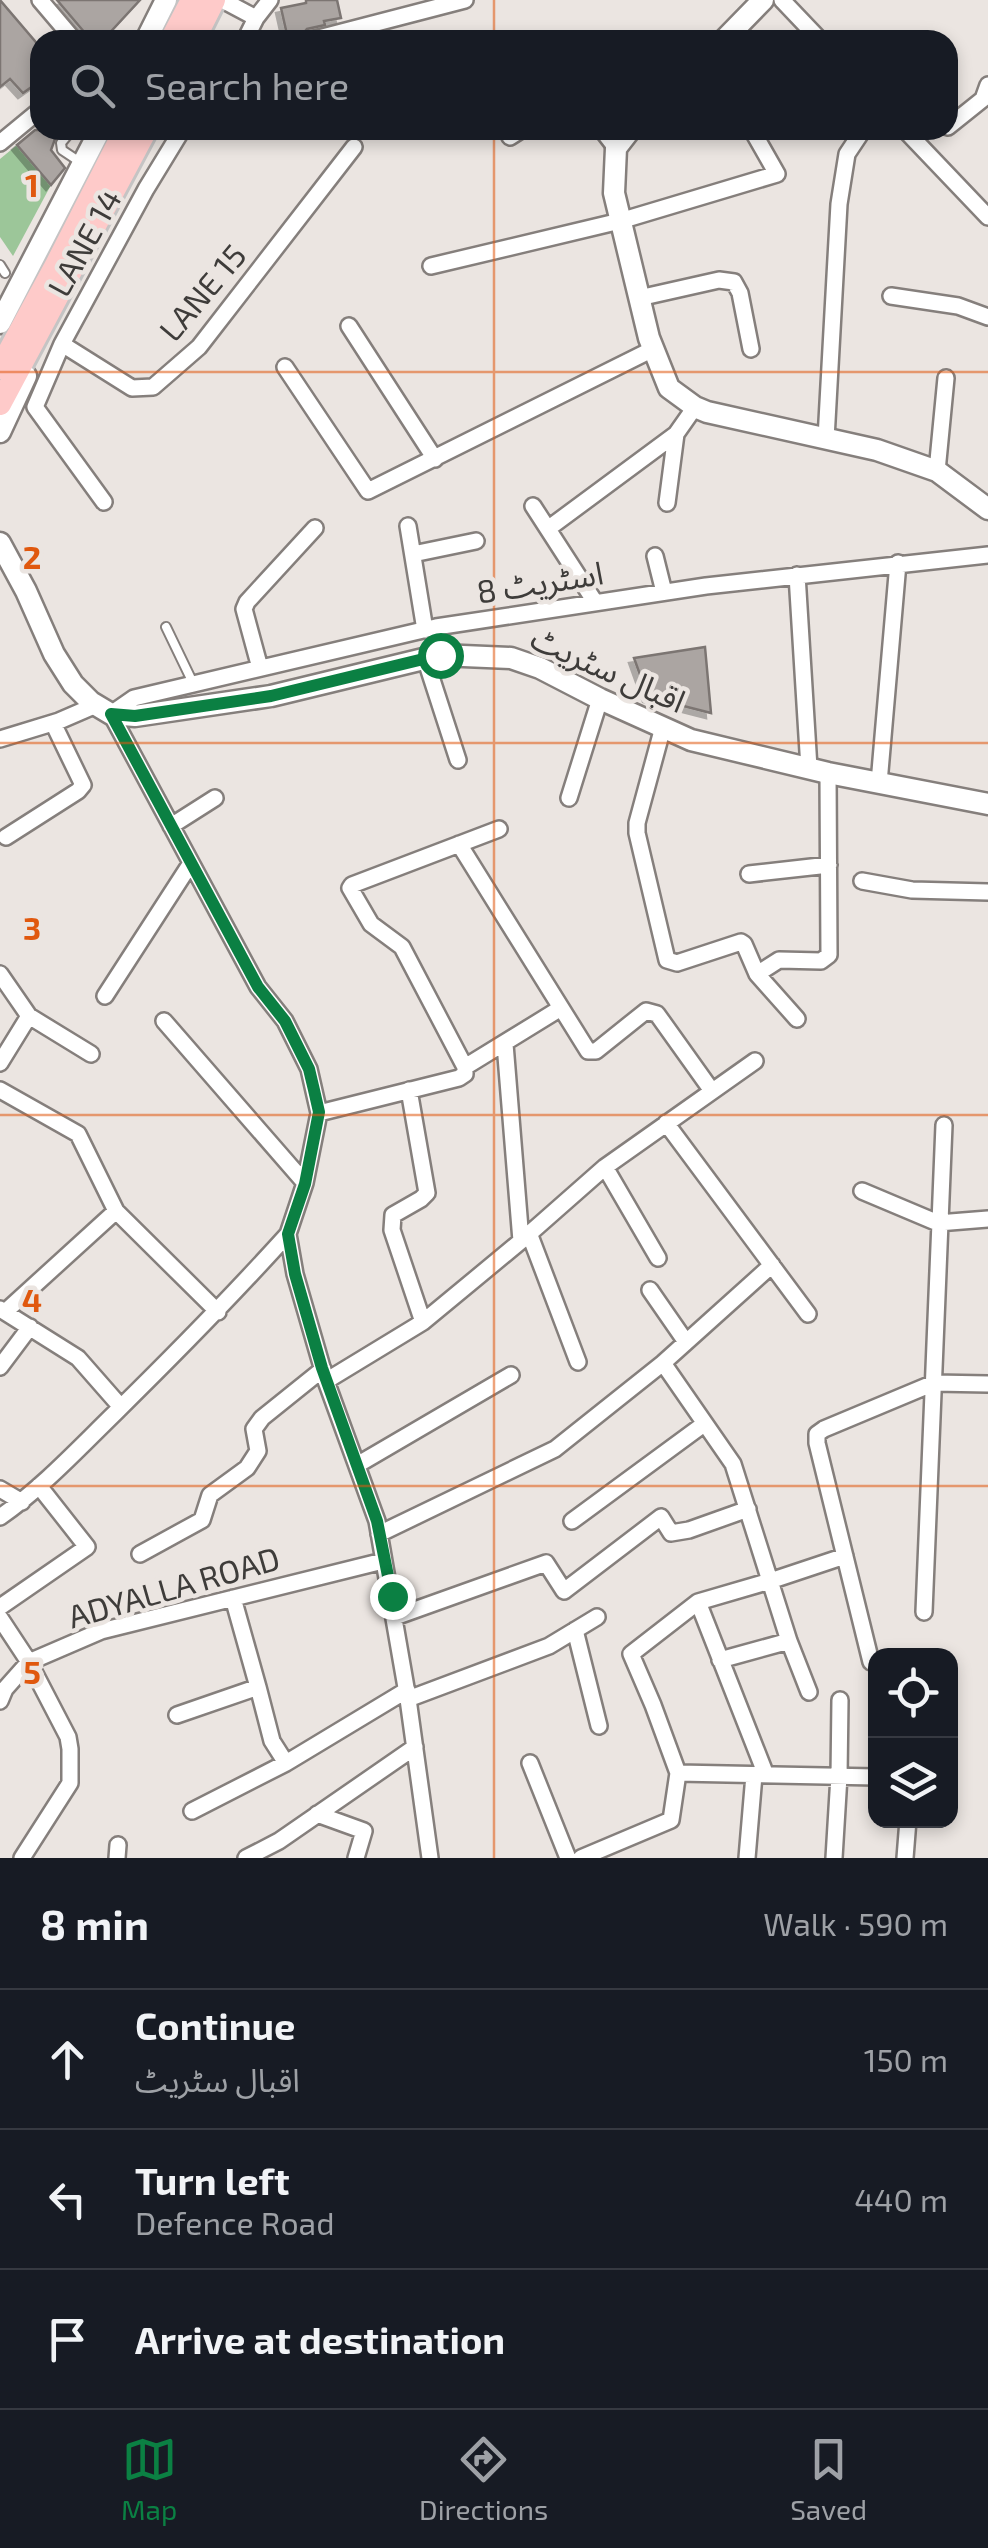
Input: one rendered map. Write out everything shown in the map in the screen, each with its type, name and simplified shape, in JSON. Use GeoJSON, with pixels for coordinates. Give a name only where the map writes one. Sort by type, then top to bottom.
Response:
{"type":"FeatureCollection","features":[{"type":"Feature","properties":{"kind":"main road"},"geometry":{"type":"LineString","coordinates":[[176,30],[192,0]]}},
{"type":"Feature","properties":{"kind":"main road"},"geometry":{"type":"LineString","coordinates":[[199,30],[214,0]]}},
{"type":"Feature","properties":{"kind":"main road"},"geometry":{"type":"LineString","coordinates":[[0,368],[120,140]]}},
{"type":"Feature","properties":{"kind":"main road"},"geometry":{"type":"LineString","coordinates":[[0,404],[141,140]]}},
{"type":"Feature","properties":{"kind":"street"},"geometry":{"type":"LineString","coordinates":[[40,0],[66,30]]}},
{"type":"Feature","properties":{"kind":"street"},"geometry":{"type":"LineString","coordinates":[[151,30],[166,0]]}},
{"type":"Feature","properties":{"kind":"street"},"geometry":{"type":"LineString","coordinates":[[208,30],[224,0],[256,18]]}},
{"type":"Feature","properties":{"kind":"street"},"geometry":{"type":"LineString","coordinates":[[249,30],[270,0]]}},
{"type":"Feature","properties":{"kind":"street"},"geometry":{"type":"LineString","coordinates":[[350,30],[465,0]]}},
{"type":"Feature","properties":{"kind":"street"},"geometry":{"type":"LineString","coordinates":[[734,30],[763,0]]}},
{"type":"Feature","properties":{"kind":"street"},"geometry":{"type":"LineString","coordinates":[[782,0],[810,30]]}},
{"type":"Feature","properties":{"kind":"street"},"geometry":{"type":"LineString","coordinates":[[958,119],[982,99],[988,85]]}},
{"type":"Feature","properties":{"kind":"street"},"geometry":{"type":"LineString","coordinates":[[0,143],[30,118]]}},
{"type":"Feature","properties":{"kind":"street"},"geometry":{"type":"LineString","coordinates":[[0,322],[95,140]]}},
{"type":"Feature","properties":{"kind":"street"},"geometry":{"type":"LineString","coordinates":[[0,432],[149,140]]}},
{"type":"Feature","properties":{"kind":"street","name":"LANE 14"},"geometry":{"type":"LineString","coordinates":[[104,502],[36,407],[62,344],[176,140]]}},
{"type":"Feature","properties":{"kind":"street"},"geometry":{"type":"LineString","coordinates":[[610,140],[616,148]]}},
{"type":"Feature","properties":{"kind":"street"},"geometry":{"type":"LineString","coordinates":[[622,140],[616,148],[614,193],[653,349],[669,388],[694,407],[877,450],[937,472],[988,509]]}},
{"type":"Feature","properties":{"kind":"street"},"geometry":{"type":"LineString","coordinates":[[432,266],[620,221],[777,174],[758,140]]}},
{"type":"Feature","properties":{"kind":"street"},"geometry":{"type":"LineString","coordinates":[[826,439],[839,204],[847,154],[856,140]]}},
{"type":"Feature","properties":{"kind":"street"},"geometry":{"type":"LineString","coordinates":[[915,140],[988,217]]}},
{"type":"Feature","properties":{"kind":"street"},"geometry":{"type":"LineString","coordinates":[[923,148],[933,140]]}},
{"type":"Feature","properties":{"kind":"street","name":"LANE 15"},"geometry":{"type":"LineString","coordinates":[[62,344],[132,388],[153,387],[199,347],[354,147]]}},
{"type":"Feature","properties":{"kind":"street"},"geometry":{"type":"LineString","coordinates":[[640,298],[720,280],[734,282],[752,349]]}},
{"type":"Feature","properties":{"kind":"street"},"geometry":{"type":"LineString","coordinates":[[891,296],[958,306],[988,317]]}},
{"type":"Feature","properties":{"kind":"street"},"geometry":{"type":"LineString","coordinates":[[348,326],[435,459]]}},
{"type":"Feature","properties":{"kind":"street"},"geometry":{"type":"LineString","coordinates":[[285,368],[368,491],[653,349]]}},
{"type":"Feature","properties":{"kind":"street"},"geometry":{"type":"LineString","coordinates":[[937,472],[946,378]]}},
{"type":"Feature","properties":{"kind":"street"},"geometry":{"type":"LineString","coordinates":[[548,528],[676,434],[694,407]]}},
{"type":"Feature","properties":{"kind":"street"},"geometry":{"type":"LineString","coordinates":[[667,503],[676,434]]}},
{"type":"Feature","properties":{"kind":"street"},"geometry":{"type":"LineString","coordinates":[[533,506],[595,602]]}},
{"type":"Feature","properties":{"kind":"street"},"geometry":{"type":"LineString","coordinates":[[408,526],[426,630]]}},
{"type":"Feature","properties":{"kind":"street"},"geometry":{"type":"LineString","coordinates":[[260,668],[244,609],[315,528]]}},
{"type":"Feature","properties":{"kind":"street"},"geometry":{"type":"LineString","coordinates":[[413,554],[476,542]]}},
{"type":"Feature","properties":{"kind":"street"},"geometry":{"type":"LineString","coordinates":[[0,543],[54,654],[74,684],[104,710],[258,987],[285,1021],[309,1069],[319,1112],[305,1184],[288,1234],[218,1312],[22,1502],[0,1517]]}},
{"type":"Feature","properties":{"kind":"street","name":"اسٹریٹ 8"},"geometry":{"type":"LineString","coordinates":[[0,739],[134,698],[426,630],[664,592],[988,555]]}},
{"type":"Feature","properties":{"kind":"street"},"geometry":{"type":"LineString","coordinates":[[655,556],[664,592]]}},
{"type":"Feature","properties":{"kind":"street"},"geometry":{"type":"LineString","coordinates":[[879,783],[898,563]]}},
{"type":"Feature","properties":{"kind":"street"},"geometry":{"type":"LineString","coordinates":[[757,974],[779,960],[821,961],[829,955],[828,865],[797,575]]}},
{"type":"Feature","properties":{"kind":"street","name":"اقبال سٹریٹ"},"geometry":{"type":"LineString","coordinates":[[104,710],[135,716],[271,696],[440,655],[511,658],[691,740],[819,771],[988,804]]}},
{"type":"Feature","properties":{"kind":"street"},"geometry":{"type":"LineString","coordinates":[[425,658],[458,760]]}},
{"type":"Feature","properties":{"kind":"street"},"geometry":{"type":"LineString","coordinates":[[569,798],[600,699]]}},
{"type":"Feature","properties":{"kind":"street"},"geometry":{"type":"LineString","coordinates":[[6,836],[78,792],[83,785],[53,723]]}},
{"type":"Feature","properties":{"kind":"street"},"geometry":{"type":"LineString","coordinates":[[663,727],[636,833],[667,960],[678,963],[740,942],[757,974],[797,1019]]}},
{"type":"Feature","properties":{"kind":"street"},"geometry":{"type":"LineString","coordinates":[[171,826],[215,798]]}},
{"type":"Feature","properties":{"kind":"street"},"geometry":{"type":"LineString","coordinates":[[319,1112],[465,1074],[402,947],[371,924],[350,888],[499,829]]}},
{"type":"Feature","properties":{"kind":"street"},"geometry":{"type":"LineString","coordinates":[[460,844],[591,1053],[646,1012],[657,1014],[712,1091]]}},
{"type":"Feature","properties":{"kind":"street"},"geometry":{"type":"LineString","coordinates":[[105,996],[192,863]]}},
{"type":"Feature","properties":{"kind":"street"},"geometry":{"type":"LineString","coordinates":[[749,874],[828,865]]}},
{"type":"Feature","properties":{"kind":"street"},"geometry":{"type":"LineString","coordinates":[[862,881],[912,890],[988,892]]}},
{"type":"Feature","properties":{"kind":"street"},"geometry":{"type":"LineString","coordinates":[[0,974],[29,1016],[91,1054]]}},
{"type":"Feature","properties":{"kind":"street"},"geometry":{"type":"LineString","coordinates":[[465,1068],[562,1008]]}},
{"type":"Feature","properties":{"kind":"street"},"geometry":{"type":"LineString","coordinates":[[0,1063],[29,1016]]}},
{"type":"Feature","properties":{"kind":"street"},"geometry":{"type":"LineString","coordinates":[[164,1021],[305,1184]]}},
{"type":"Feature","properties":{"kind":"street"},"geometry":{"type":"LineString","coordinates":[[504,1044],[525,1237],[578,1362]]}},
{"type":"Feature","properties":{"kind":"street"},"geometry":{"type":"LineString","coordinates":[[140,1554],[202,1520],[210,1494],[246,1468],[258,1450],[254,1429],[262,1418],[324,1374],[423,1322],[605,1167],[755,1061]]}},
{"type":"Feature","properties":{"kind":"street"},"geometry":{"type":"LineString","coordinates":[[0,1090],[78,1134],[116,1211],[218,1312]]}},
{"type":"Feature","properties":{"kind":"street"},"geometry":{"type":"LineString","coordinates":[[409,1090],[427,1193],[393,1215],[391,1222],[423,1322]]}},
{"type":"Feature","properties":{"kind":"street"},"geometry":{"type":"LineString","coordinates":[[666,1123],[808,1314]]}},
{"type":"Feature","properties":{"kind":"street"},"geometry":{"type":"LineString","coordinates":[[924,1612],[944,1125]]}},
{"type":"Feature","properties":{"kind":"street"},"geometry":{"type":"LineString","coordinates":[[605,1167],[658,1258]]}},
{"type":"Feature","properties":{"kind":"street"},"geometry":{"type":"LineString","coordinates":[[862,1192],[938,1223],[988,1219]]}},
{"type":"Feature","properties":{"kind":"street"},"geometry":{"type":"LineString","coordinates":[[116,1211],[2,1310],[78,1358],[121,1407]]}},
{"type":"Feature","properties":{"kind":"street"},"geometry":{"type":"LineString","coordinates":[[288,1234],[295,1274],[324,1374],[377,1521],[408,1694],[430,1858]]}},
{"type":"Feature","properties":{"kind":"street"},"geometry":{"type":"LineString","coordinates":[[379,1534],[556,1449],[663,1362],[772,1265]]}},
{"type":"Feature","properties":{"kind":"street"},"geometry":{"type":"LineString","coordinates":[[650,1290],[686,1342]]}},
{"type":"Feature","properties":{"kind":"street"},"geometry":{"type":"LineString","coordinates":[[0,1367],[30,1327]]}},
{"type":"Feature","properties":{"kind":"street"},"geometry":{"type":"LineString","coordinates":[[663,1362],[733,1464],[809,1692]]}},
{"type":"Feature","properties":{"kind":"street"},"geometry":{"type":"LineString","coordinates":[[357,1465],[511,1375]]}},
{"type":"Feature","properties":{"kind":"street"},"geometry":{"type":"LineString","coordinates":[[868,1650],[817,1434],[934,1383],[988,1384]]}},
{"type":"Feature","properties":{"kind":"street"},"geometry":{"type":"LineString","coordinates":[[572,1521],[704,1424]]}},
{"type":"Feature","properties":{"kind":"street"},"geometry":{"type":"LineString","coordinates":[[0,1607],[87,1547],[39,1486]]}},
{"type":"Feature","properties":{"kind":"street"},"geometry":{"type":"LineString","coordinates":[[0,1489],[22,1502]]}},
{"type":"Feature","properties":{"kind":"street"},"geometry":{"type":"LineString","coordinates":[[395,1617],[546,1563],[564,1591],[661,1517],[671,1533],[748,1509]]}},
{"type":"Feature","properties":{"kind":"street"},"geometry":{"type":"LineString","coordinates":[[581,1858],[671,1820],[678,1773],[631,1654],[698,1602],[845,1556]]}},
{"type":"Feature","properties":{"kind":"street","name":"ADYALLA ROAD"},"geometry":{"type":"LineString","coordinates":[[29,1662],[101,1631],[383,1561]]}},
{"type":"Feature","properties":{"kind":"street"},"geometry":{"type":"LineString","coordinates":[[233,1598],[272,1742],[286,1763]]}},
{"type":"Feature","properties":{"kind":"street"},"geometry":{"type":"LineString","coordinates":[[698,1602],[760,1775],[747,1858]]}},
{"type":"Feature","properties":{"kind":"street"},"geometry":{"type":"LineString","coordinates":[[192,1811],[408,1694],[549,1646],[597,1617]]}},
{"type":"Feature","properties":{"kind":"street"},"geometry":{"type":"LineString","coordinates":[[0,1618],[29,1662],[68,1737],[70,1749],[70,1784],[22,1858]]}},
{"type":"Feature","properties":{"kind":"street"},"geometry":{"type":"LineString","coordinates":[[575,1630],[599,1726]]}},
{"type":"Feature","properties":{"kind":"street"},"geometry":{"type":"LineString","coordinates":[[720,1660],[789,1641]]}},
{"type":"Feature","properties":{"kind":"street"},"geometry":{"type":"LineString","coordinates":[[0,1701],[5,1688],[29,1662]]}},
{"type":"Feature","properties":{"kind":"street"},"geometry":{"type":"LineString","coordinates":[[178,1715],[258,1687]]}},
{"type":"Feature","properties":{"kind":"street"},"geometry":{"type":"LineString","coordinates":[[834,1858],[840,1700]]}},
{"type":"Feature","properties":{"kind":"street"},"geometry":{"type":"LineString","coordinates":[[246,1858],[279,1841],[415,1747]]}},
{"type":"Feature","properties":{"kind":"street"},"geometry":{"type":"LineString","coordinates":[[530,1763],[568,1858]]}},
{"type":"Feature","properties":{"kind":"street"},"geometry":{"type":"LineString","coordinates":[[678,1773],[868,1777]]}},
{"type":"Feature","properties":{"kind":"street"},"geometry":{"type":"LineString","coordinates":[[317,1814],[364,1831],[356,1858]]}},
{"type":"Feature","properties":{"kind":"street"},"geometry":{"type":"LineString","coordinates":[[905,1858],[907,1828]]}},
{"type":"Feature","properties":{"kind":"lane"},"geometry":{"type":"LineString","coordinates":[[63,140],[62,150],[82,164]]}},
{"type":"Feature","properties":{"kind":"lane"},"geometry":{"type":"LineString","coordinates":[[166,627],[193,684]]}},
{"type":"Feature","properties":{"kind":"green space"},"geometry":{"type":"Polygon","coordinates":[[[17,145],[51,185],[13,256],[0,237],[0,159],[17,145]]]}},
{"type":"Feature","properties":{"kind":"building"},"geometry":{"type":"Polygon","coordinates":[[[0,0],[30,35],[30,88],[23,93],[10,79],[0,87],[0,0]]]}},
{"type":"Feature","properties":{"kind":"building"},"geometry":{"type":"Polygon","coordinates":[[[57,0],[140,0],[112,30],[82,30],[57,0]]]}},
{"type":"Feature","properties":{"kind":"building"},"geometry":{"type":"Polygon","coordinates":[[[337,0],[341,18],[306,30],[286,30],[281,8],[337,0]]]}},
{"type":"Feature","properties":{"kind":"building"},"geometry":{"type":"Polygon","coordinates":[[[30,134],[30,140],[55,140],[51,150],[65,168],[51,185],[17,145],[30,134]]]}},
{"type":"Feature","properties":{"kind":"building"},"geometry":{"type":"Polygon","coordinates":[[[705,647],[711,713],[648,697],[634,658],[705,647]]]}},
{"type":"Feature","properties":{"kind":"route"},"geometry":{"type":"LineString","coordinates":[[392,1596],[377,1521],[322,1368],[295,1274],[288,1234],[305,1184],[319,1112],[309,1069],[285,1021],[258,987],[111,714],[135,716],[271,696],[440,655]]}}]}
